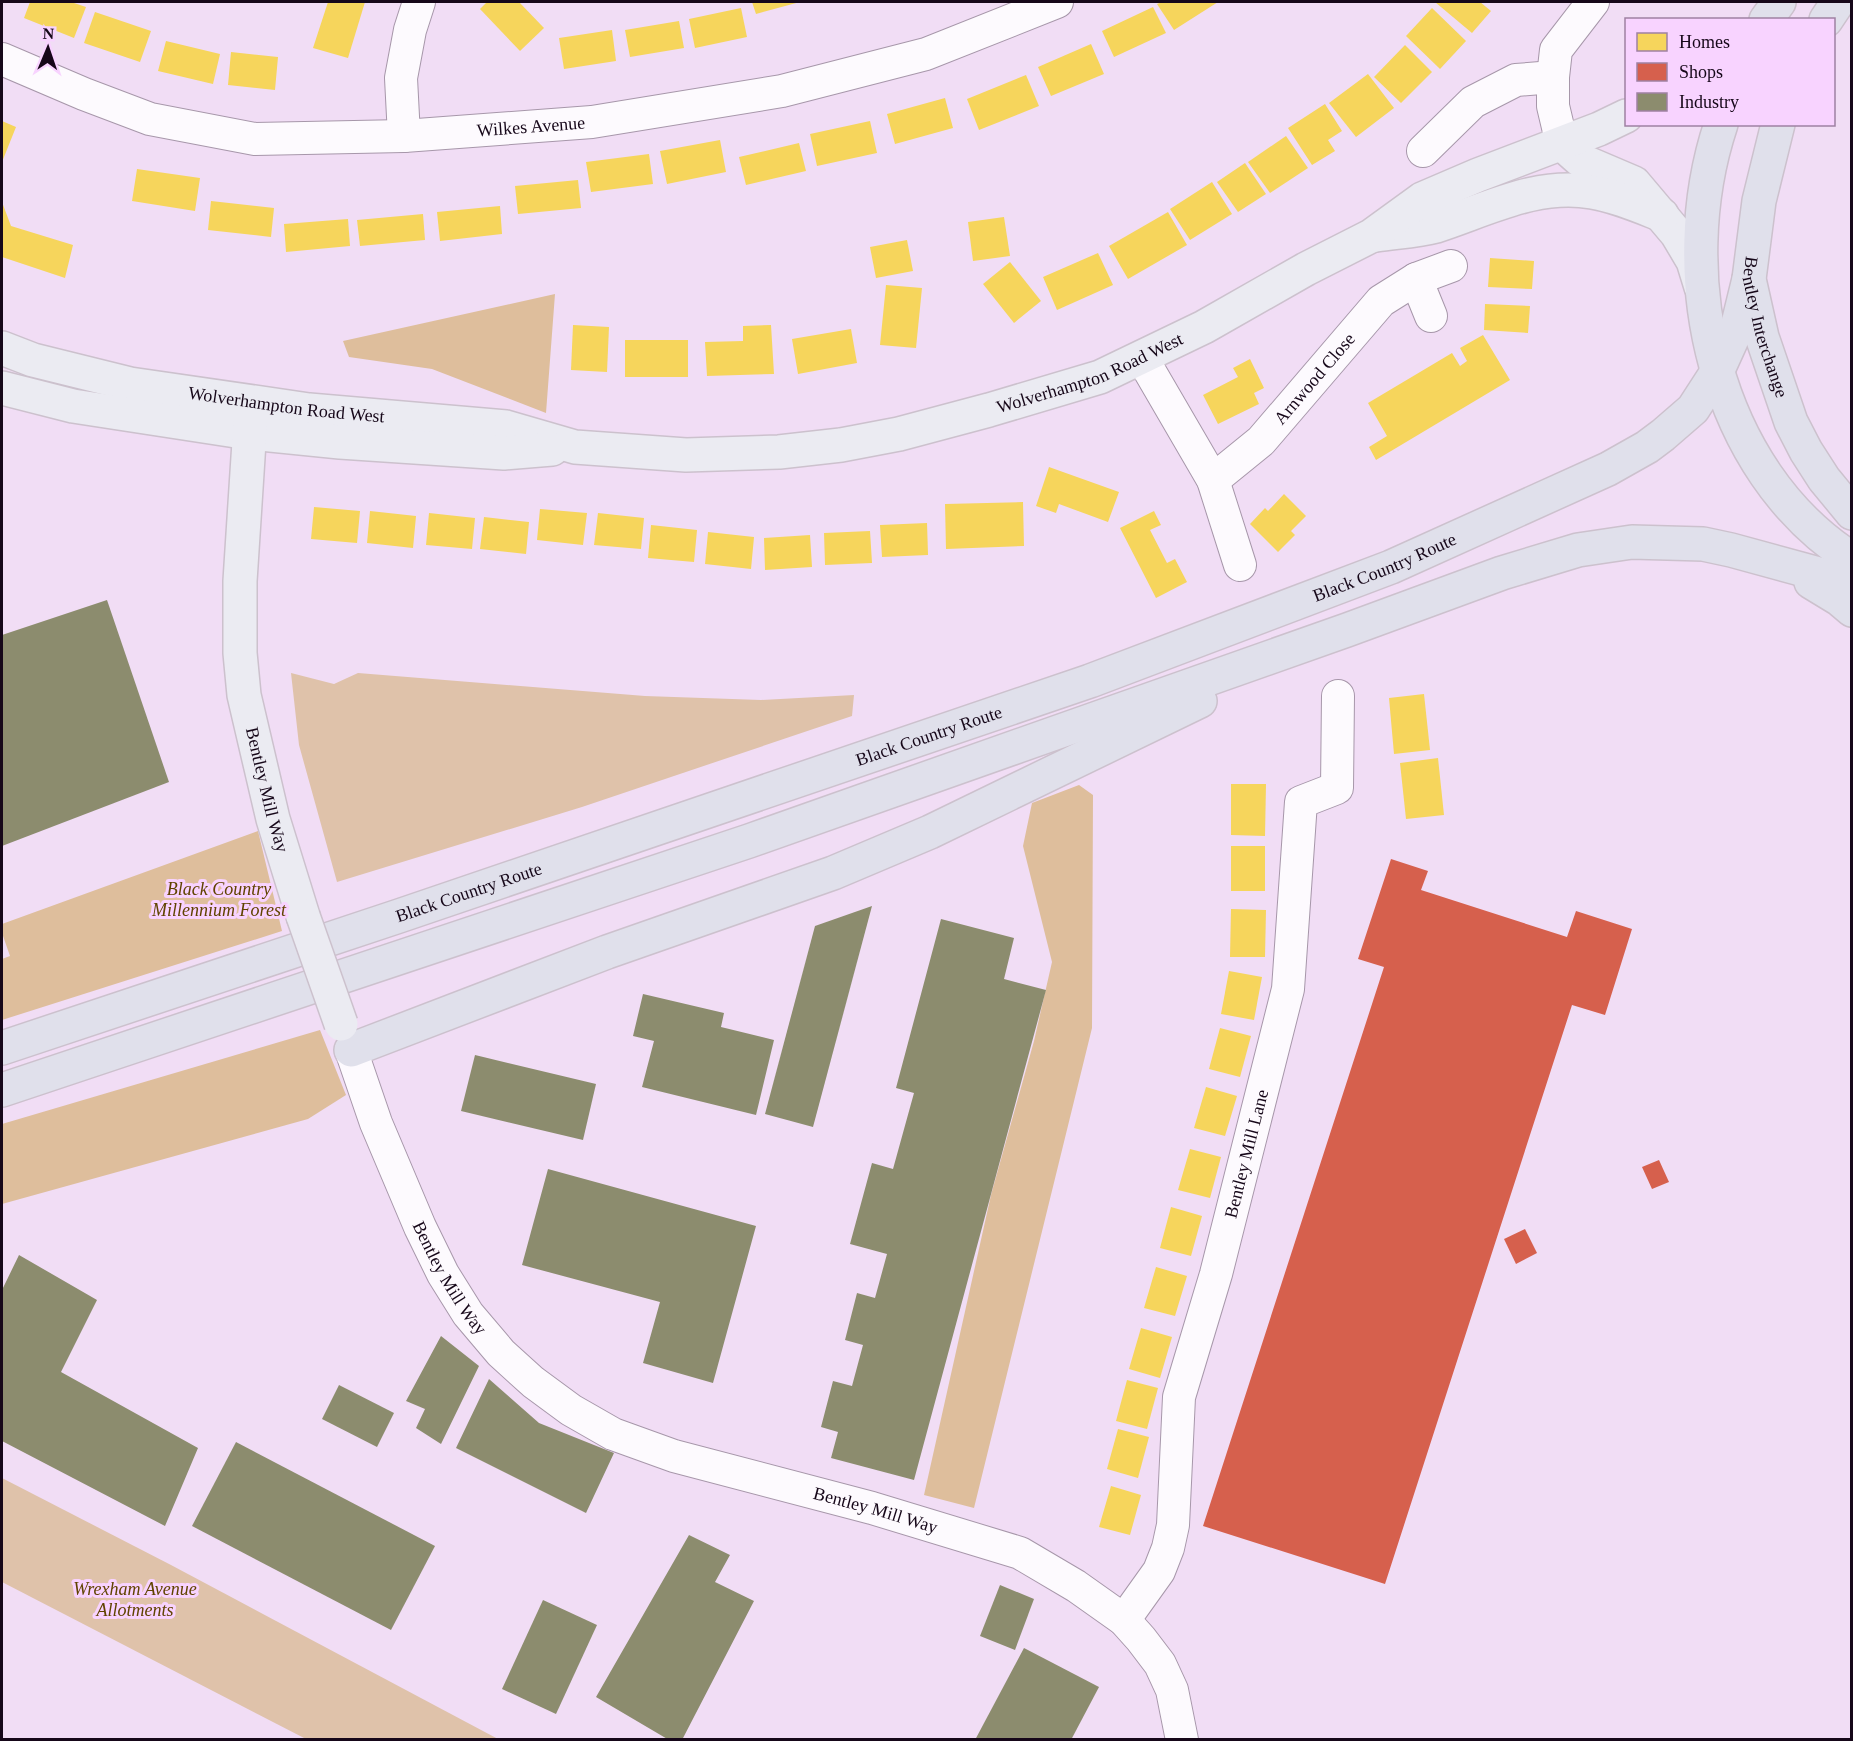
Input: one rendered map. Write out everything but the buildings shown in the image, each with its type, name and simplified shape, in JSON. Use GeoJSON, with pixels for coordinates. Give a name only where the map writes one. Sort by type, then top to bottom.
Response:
{"type":"FeatureCollection","features":[{"type":"Feature","properties":{"kind":"highway"},"geometry":{"type":"LineString","coordinates":[[1768,18],[1779,2]]}},
{"type":"Feature","properties":{"kind":"highway"},"geometry":{"type":"LineString","coordinates":[[1827,18],[1838,2]]}},
{"type":"Feature","properties":{"kind":"highway"},"geometry":{"type":"LineString","coordinates":[[1720,126],[1710,159],[1701,221],[1700,257],[1702,291],[1717,372],[1754,454],[1782,498],[1814,532],[1851,559]]}},
{"type":"Feature","properties":{"kind":"highway","name":"Bentley Interchange"},"geometry":{"type":"LineString","coordinates":[[1778,126],[1759,201],[1749,279],[1770,366],[1791,422],[1824,479],[1851,513]]}},
{"type":"Feature","properties":{"kind":"highway","name":"Black Country Route"},"geometry":{"type":"LineString","coordinates":[[2,1047],[388,920],[1090,681],[1391,567],[1628,459],[1680,422],[1704,394],[1717,372],[1737,328],[1749,279]]}},
{"type":"Feature","properties":{"kind":"highway"},"geometry":{"type":"LineString","coordinates":[[2,1090],[749,841],[1545,559],[1605,545],[1632,542],[1703,544],[1851,583]]}},
{"type":"Feature","properties":{"kind":"highway"},"geometry":{"type":"LineString","coordinates":[[1760,558],[1817,585],[1851,610]]}},
{"type":"Feature","properties":{"kind":"highway"},"geometry":{"type":"LineString","coordinates":[[346,1037],[607,952],[833,873],[930,831],[1347,630]]}},
{"type":"Feature","properties":{"kind":"main road"},"geometry":{"type":"LineString","coordinates":[[1776,18],[1799,2]]}},
{"type":"Feature","properties":{"kind":"main road","name":"Wolverhampton Road West"},"geometry":{"type":"LineString","coordinates":[[2,348],[33,360],[130,384],[340,442],[504,453],[575,447],[686,455],[779,453],[841,445],[910,431],[1100,377],[1204,327],[1305,269],[1371,236],[1422,199],[1625,116]]}},
{"type":"Feature","properties":{"kind":"main road"},"geometry":{"type":"LineString","coordinates":[[1562,144],[1580,160],[1634,183],[1677,234],[1693,261],[1702,291]]}},
{"type":"Feature","properties":{"kind":"main road"},"geometry":{"type":"LineString","coordinates":[[1371,236],[1434,226],[1524,195],[1569,190],[1590,191],[1613,196],[1662,215]]}},
{"type":"Feature","properties":{"kind":"main road","name":"Wolverhampton Road West"},"geometry":{"type":"LineString","coordinates":[[2,388],[73,406],[250,417]]}},
{"type":"Feature","properties":{"kind":"main road","name":"Bentley Mill Way"},"geometry":{"type":"LineString","coordinates":[[250,417],[239,617],[243,684],[273,819],[303,916],[346,1037]]}},
{"type":"Feature","properties":{"kind":"street"},"geometry":{"type":"LineString","coordinates":[[404,136],[401,78],[410,30],[419,2]]}},
{"type":"Feature","properties":{"kind":"street","name":"Wilkes Avenue"},"geometry":{"type":"LineString","coordinates":[[2,59],[63,86],[150,119],[255,139],[404,136],[592,122],[782,91],[926,54],[1057,2]]}},
{"type":"Feature","properties":{"kind":"street"},"geometry":{"type":"LineString","coordinates":[[1562,144],[1553,106],[1556,50],[1593,2]]}},
{"type":"Feature","properties":{"kind":"street"},"geometry":{"type":"LineString","coordinates":[[1422,151],[1473,102],[1516,80],[1553,77]]}},
{"type":"Feature","properties":{"kind":"street","name":"Arnwood Close"},"geometry":{"type":"LineString","coordinates":[[1212,480],[1261,441],[1381,301],[1416,279],[1451,266]]}},
{"type":"Feature","properties":{"kind":"street"},"geometry":{"type":"LineString","coordinates":[[1416,279],[1431,316]]}},
{"type":"Feature","properties":{"kind":"street"},"geometry":{"type":"LineString","coordinates":[[1142,358],[1212,480],[1240,565]]}},
{"type":"Feature","properties":{"kind":"street","name":"Bentley Mill Lane"},"geometry":{"type":"LineString","coordinates":[[1124,1620],[1158,1571],[1168,1548],[1173,1525],[1179,1398],[1216,1274],[1288,989],[1301,802],[1337,788],[1338,696]]}},
{"type":"Feature","properties":{"kind":"street","name":"Bentley Mill Way"},"geometry":{"type":"LineString","coordinates":[[346,1037],[381,1133],[420,1227],[443,1275],[468,1314],[501,1353],[533,1382],[571,1410],[613,1434],[674,1456],[872,1508],[1020,1553],[1076,1586],[1124,1620],[1160,1664],[1172,1690],[1182,1740]]}},
{"type":"Feature","properties":{"kind":"green space"},"geometry":{"type":"Polygon","coordinates":[[[555,294],[546,413],[432,369],[349,357],[343,341],[555,294]]]}},
{"type":"Feature","properties":{"kind":"green space"},"geometry":{"type":"Polygon","coordinates":[[[291,673],[334,684],[358,673],[645,696],[761,700],[854,695],[852,716],[582,807],[337,882],[299,745],[291,673]]]}},
{"type":"Feature","properties":{"kind":"green space"},"geometry":{"type":"Polygon","coordinates":[[[1079,785],[1093,795],[1092,1028],[974,1508],[924,1495],[991,1195],[1034,1041],[1052,962],[1023,846],[1032,803],[1079,785]]]}},
{"type":"Feature","properties":{"kind":"green space","name":"Black Country Millennium Forest"},"geometry":{"type":"Polygon","coordinates":[[[258,831],[282,931],[2,1020],[2,959],[10,956],[2,933],[2,924],[258,831]]]}},
{"type":"Feature","properties":{"kind":"green space"},"geometry":{"type":"Polygon","coordinates":[[[320,1030],[346,1095],[308,1119],[2,1204],[2,1124],[320,1030]]]}},
{"type":"Feature","properties":{"kind":"green space","name":"Wrexham Avenue Allotments"},"geometry":{"type":"Polygon","coordinates":[[[2,1478],[498,1739],[306,1739],[2,1582],[2,1478]]]}}]}
